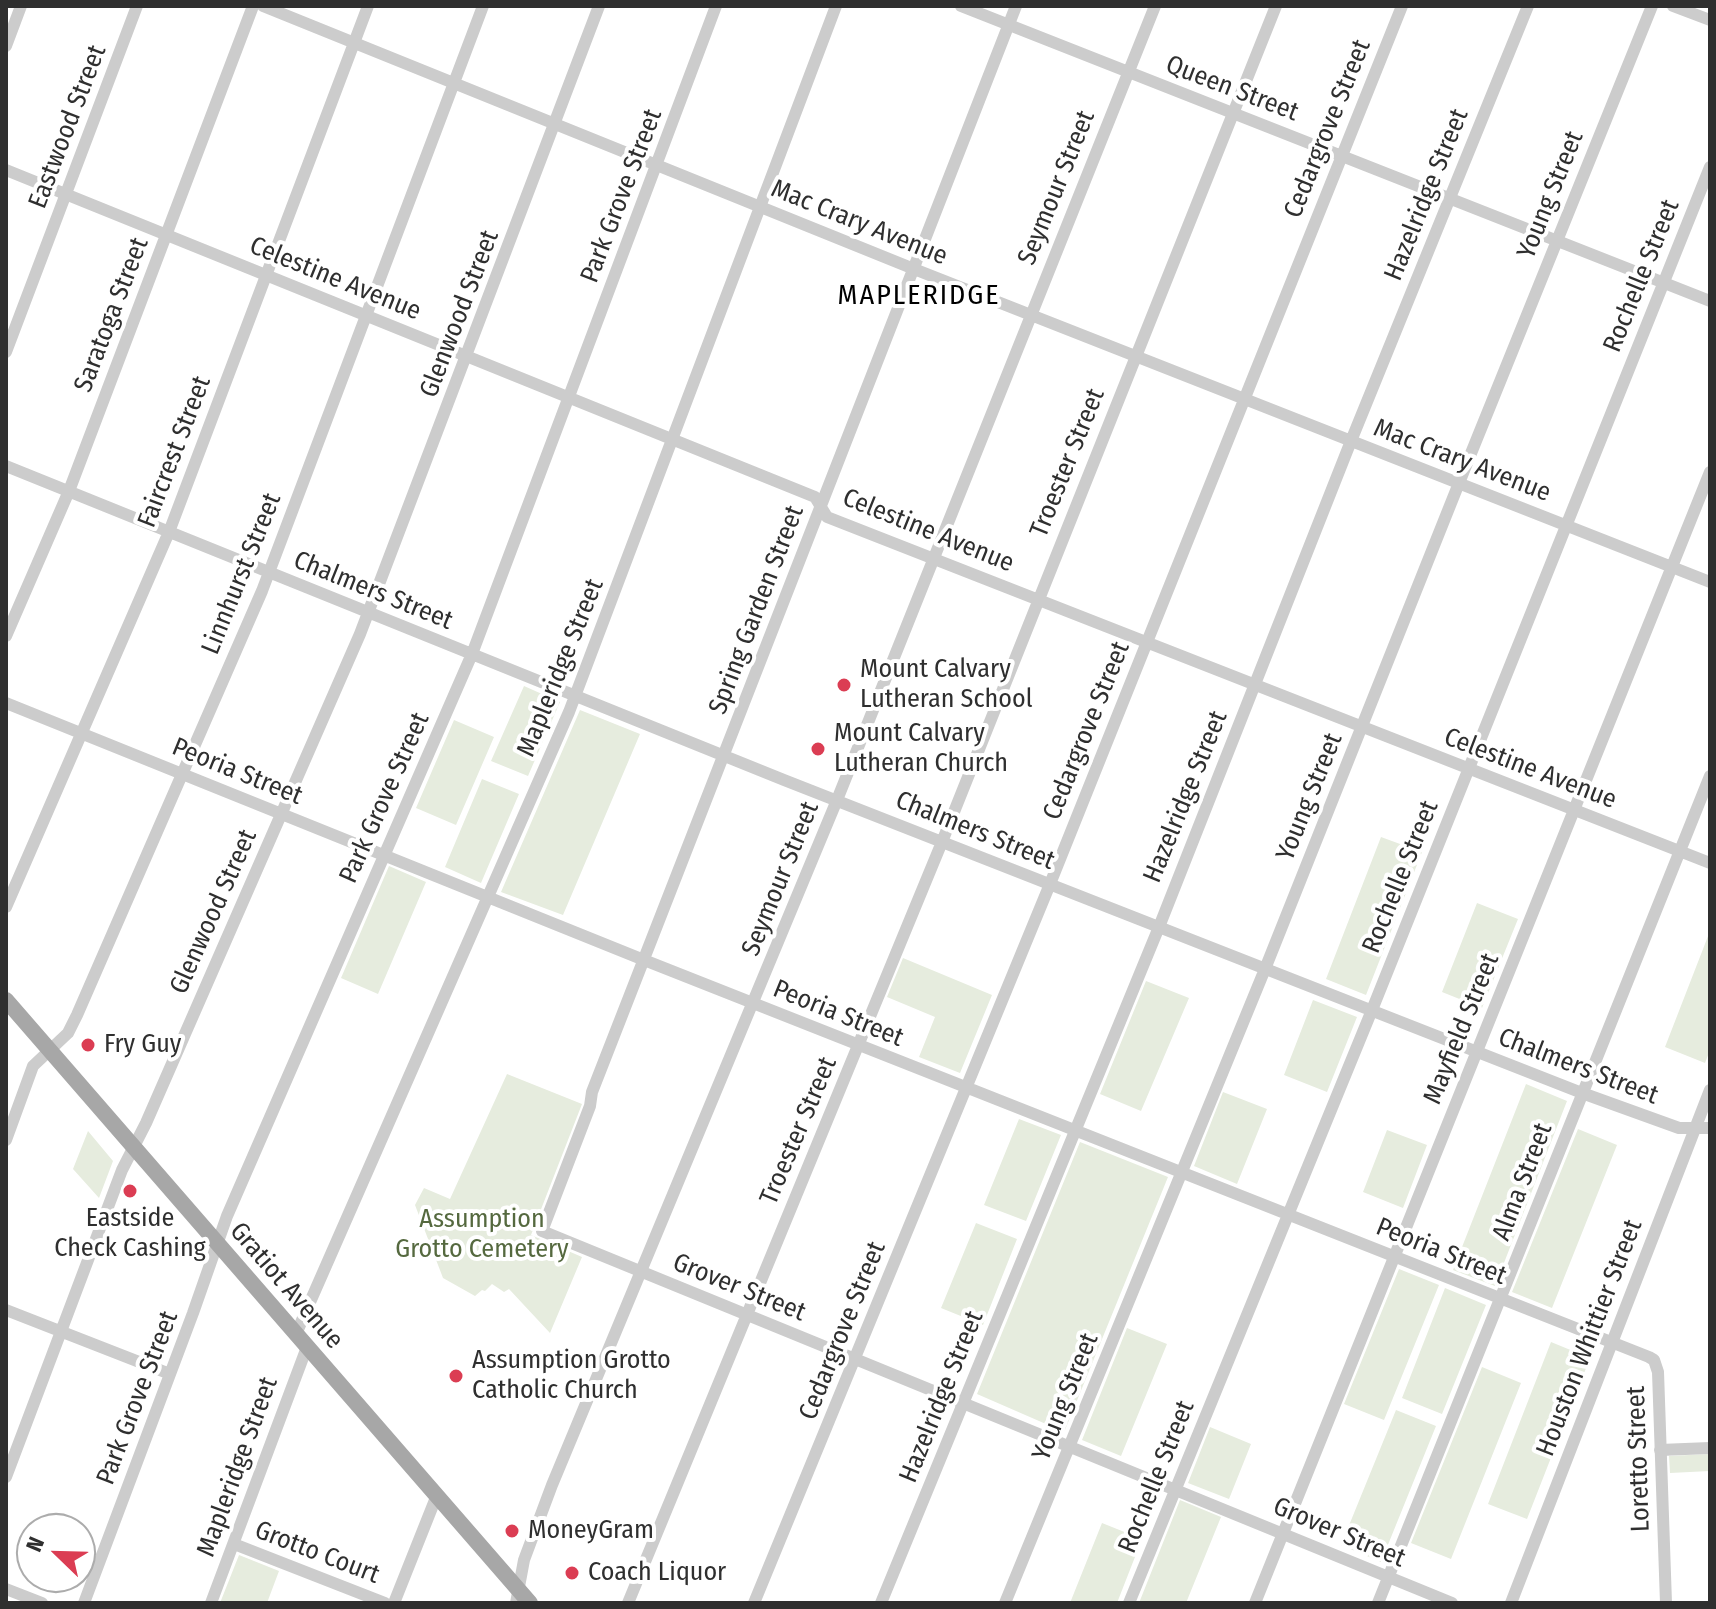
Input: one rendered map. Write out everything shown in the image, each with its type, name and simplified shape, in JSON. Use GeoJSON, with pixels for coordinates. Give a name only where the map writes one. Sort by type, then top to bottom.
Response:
{"type":"FeatureCollection","features":[{"type":"Feature","properties":{"kind":"main road","name":"Gratiot Avenue"},"geometry":{"type":"LineString","coordinates":[[6,1000],[437,1495],[518,1596],[530,1603]]}},
{"type":"Feature","properties":{"kind":"street"},"geometry":{"type":"LineString","coordinates":[[6,46],[21,6]]}},
{"type":"Feature","properties":{"kind":"street","name":"Eastwood Street"},"geometry":{"type":"LineString","coordinates":[[6,352],[137,6]]}},
{"type":"Feature","properties":{"kind":"street","name":"Saratoga Street"},"geometry":{"type":"LineString","coordinates":[[6,636],[69,491],[253,6]]}},
{"type":"Feature","properties":{"kind":"street","name":"Mac Crary Avenue"},"geometry":{"type":"LineString","coordinates":[[263,6],[914,269],[1710,582]]}},
{"type":"Feature","properties":{"kind":"street","name":"Faircrest Street"},"geometry":{"type":"LineString","coordinates":[[6,907],[169,532],[368,6]]}},
{"type":"Feature","properties":{"kind":"street","name":"Linnhurst Street"},"geometry":{"type":"LineString","coordinates":[[6,1140],[33,1066],[68,1033],[77,1015],[269,572],[483,6]]}},
{"type":"Feature","properties":{"kind":"street","name":"Glenwood Street"},"geometry":{"type":"LineString","coordinates":[[6,1477],[116,1184],[369,613],[599,6]]}},
{"type":"Feature","properties":{"kind":"street","name":"Park Grove Street"},"geometry":{"type":"LineString","coordinates":[[84,1603],[244,1175],[472,654],[716,6]]}},
{"type":"Feature","properties":{"kind":"street","name":"Mapleridge Street"},"geometry":{"type":"LineString","coordinates":[[211,1603],[302,1341],[575,696],[836,6]]}},
{"type":"Feature","properties":{"kind":"street","name":"Queen Street"},"geometry":{"type":"LineString","coordinates":[[961,6],[1710,301]]}},
{"type":"Feature","properties":{"kind":"street","name":"Spring Garden Street"},"geometry":{"type":"LineString","coordinates":[[542,1231],[644,960],[1016,6]]}},
{"type":"Feature","properties":{"kind":"street","name":"Seymour Street"},"geometry":{"type":"LineString","coordinates":[[518,1596],[524,1560],[552,1485],[837,800],[1155,6]]}},
{"type":"Feature","properties":{"kind":"street","name":"Troester Street"},"geometry":{"type":"LineString","coordinates":[[628,1603],[942,842],[1276,6]]}},
{"type":"Feature","properties":{"kind":"street","name":"Cedargrove Street"},"geometry":{"type":"LineString","coordinates":[[754,1603],[1050,884],[1402,6]]}},
{"type":"Feature","properties":{"kind":"street","name":"Hazelridge Street"},"geometry":{"type":"LineString","coordinates":[[881,1603],[1159,927],[1351,441],[1528,6]]}},
{"type":"Feature","properties":{"kind":"street","name":"Young Street"},"geometry":{"type":"LineString","coordinates":[[1005,1603],[1265,969],[1652,6]]}},
{"type":"Feature","properties":{"kind":"street"},"geometry":{"type":"LineString","coordinates":[[1673,6],[1710,20]]}},
{"type":"Feature","properties":{"kind":"street","name":"Rochelle Street"},"geometry":{"type":"LineString","coordinates":[[1129,1603],[1372,1010],[1710,167]]}},
{"type":"Feature","properties":{"kind":"street","name":"Celestine Avenue"},"geometry":{"type":"LineString","coordinates":[[6,170],[815,497],[827,517],[1710,863]]}},
{"type":"Feature","properties":{"kind":"street","name":"Chalmers Street"},"geometry":{"type":"LineString","coordinates":[[6,466],[724,756],[1582,1093],[1679,1128],[1710,1128]]}},
{"type":"Feature","properties":{"kind":"street","name":"Mayfield Street"},"geometry":{"type":"LineString","coordinates":[[1255,1603],[1710,472]]}},
{"type":"Feature","properties":{"kind":"street","name":"Peoria Street"},"geometry":{"type":"LineString","coordinates":[[6,703],[488,898],[1612,1343]]}},
{"type":"Feature","properties":{"kind":"street","name":"Alma Street"},"geometry":{"type":"LineString","coordinates":[[1378,1603],[1710,776]]}},
{"type":"Feature","properties":{"kind":"street","name":"Houston Whittier Street"},"geometry":{"type":"LineString","coordinates":[[1511,1603],[1710,1090]]}},
{"type":"Feature","properties":{"kind":"street","name":"Grover Street"},"geometry":{"type":"LineString","coordinates":[[542,1231],[1452,1603]]}},
{"type":"Feature","properties":{"kind":"street"},"geometry":{"type":"LineString","coordinates":[[6,1310],[170,1374]]}},
{"type":"Feature","properties":{"kind":"street","name":"Loretto Street"},"geometry":{"type":"LineString","coordinates":[[1612,1343],[1654,1360],[1658,1372],[1666,1603]]}},
{"type":"Feature","properties":{"kind":"street"},"geometry":{"type":"LineString","coordinates":[[1660,1450],[1710,1448]]}},
{"type":"Feature","properties":{"kind":"street"},"geometry":{"type":"LineString","coordinates":[[394,1603],[437,1495]]}},
{"type":"Feature","properties":{"kind":"street","name":"Grotto Court"},"geometry":{"type":"LineString","coordinates":[[234,1544],[385,1603]]}},
{"type":"Feature","properties":{"kind":"street"},"geometry":{"type":"LineString","coordinates":[[6,1589],[42,1603]]}},
{"type":"Feature","properties":{"kind":"green space"},"geometry":{"type":"Polygon","coordinates":[[[524,686],[560,702],[528,776],[491,761],[524,686]]]}},
{"type":"Feature","properties":{"kind":"green space"},"geometry":{"type":"Polygon","coordinates":[[[580,710],[640,734],[563,915],[501,892],[580,710]]]}},
{"type":"Feature","properties":{"kind":"green space"},"geometry":{"type":"Polygon","coordinates":[[[454,720],[494,737],[456,825],[416,808],[454,720]]]}},
{"type":"Feature","properties":{"kind":"green space"},"geometry":{"type":"Polygon","coordinates":[[[482,779],[519,794],[481,883],[445,867],[482,779]]]}},
{"type":"Feature","properties":{"kind":"green space"},"geometry":{"type":"Polygon","coordinates":[[[1381,837],[1422,852],[1366,995],[1326,979],[1381,837]]]}},
{"type":"Feature","properties":{"kind":"green space"},"geometry":{"type":"Polygon","coordinates":[[[389,866],[426,882],[378,994],[341,978],[389,866]]]}},
{"type":"Feature","properties":{"kind":"green space"},"geometry":{"type":"Polygon","coordinates":[[[1477,903],[1518,919],[1482,1008],[1442,992],[1477,903]]]}},
{"type":"Feature","properties":{"kind":"green space"},"geometry":{"type":"Polygon","coordinates":[[[1710,931],[1710,1050],[1705,1063],[1665,1047],[1710,931]]]}},
{"type":"Feature","properties":{"kind":"green space"},"geometry":{"type":"Polygon","coordinates":[[[903,958],[992,995],[960,1073],[919,1057],[935,1017],[887,997],[903,958]]]}},
{"type":"Feature","properties":{"kind":"green space"},"geometry":{"type":"Polygon","coordinates":[[[1146,981],[1189,998],[1141,1111],[1100,1094],[1146,981]]]}},
{"type":"Feature","properties":{"kind":"green space"},"geometry":{"type":"Polygon","coordinates":[[[1313,1000],[1357,1017],[1327,1092],[1284,1075],[1313,1000]]]}},
{"type":"Feature","properties":{"kind":"green space","name":"Assumption Grotto Cemetery"},"geometry":{"type":"Polygon","coordinates":[[[507,1074],[582,1104],[531,1235],[582,1257],[550,1333],[509,1289],[504,1292],[492,1284],[475,1296],[443,1278],[415,1205],[424,1188],[450,1199],[507,1074]]]}},
{"type":"Feature","properties":{"kind":"green space"},"geometry":{"type":"Polygon","coordinates":[[[1526,1084],[1567,1101],[1495,1286],[1453,1270],[1526,1084]]]}},
{"type":"Feature","properties":{"kind":"green space"},"geometry":{"type":"Polygon","coordinates":[[[1223,1092],[1267,1109],[1237,1184],[1194,1166],[1223,1092]]]}},
{"type":"Feature","properties":{"kind":"green space"},"geometry":{"type":"Polygon","coordinates":[[[1019,1119],[1061,1135],[1026,1221],[984,1205],[1019,1119]]]}},
{"type":"Feature","properties":{"kind":"green space"},"geometry":{"type":"Polygon","coordinates":[[[1578,1129],[1617,1145],[1552,1308],[1512,1292],[1578,1129]]]}},
{"type":"Feature","properties":{"kind":"green space"},"geometry":{"type":"Polygon","coordinates":[[[1387,1130],[1427,1145],[1403,1208],[1363,1192],[1387,1130]]]}},
{"type":"Feature","properties":{"kind":"green space"},"geometry":{"type":"Polygon","coordinates":[[[88,1131],[113,1161],[99,1198],[73,1169],[88,1131]]]}},
{"type":"Feature","properties":{"kind":"green space"},"geometry":{"type":"Polygon","coordinates":[[[1080,1142],[1168,1177],[1062,1431],[977,1394],[1080,1142]]]}},
{"type":"Feature","properties":{"kind":"green space"},"geometry":{"type":"Polygon","coordinates":[[[976,1223],[1017,1239],[983,1325],[941,1308],[976,1223]]]}},
{"type":"Feature","properties":{"kind":"green space"},"geometry":{"type":"Polygon","coordinates":[[[1399,1269],[1439,1285],[1384,1420],[1344,1404],[1399,1269]]]}},
{"type":"Feature","properties":{"kind":"green space"},"geometry":{"type":"Polygon","coordinates":[[[1445,1288],[1486,1305],[1442,1414],[1402,1398],[1445,1288]]]}},
{"type":"Feature","properties":{"kind":"green space"},"geometry":{"type":"Polygon","coordinates":[[[1127,1328],[1167,1344],[1121,1456],[1082,1440],[1127,1328]]]}},
{"type":"Feature","properties":{"kind":"green space"},"geometry":{"type":"Polygon","coordinates":[[[1551,1342],[1590,1358],[1527,1519],[1488,1504],[1551,1342]]]}},
{"type":"Feature","properties":{"kind":"green space"},"geometry":{"type":"Polygon","coordinates":[[[1482,1367],[1521,1383],[1451,1559],[1411,1543],[1482,1367]]]}},
{"type":"Feature","properties":{"kind":"green space"},"geometry":{"type":"Polygon","coordinates":[[[1396,1410],[1436,1426],[1381,1562],[1341,1545],[1396,1410]]]}},
{"type":"Feature","properties":{"kind":"green space"},"geometry":{"type":"Polygon","coordinates":[[[1210,1427],[1251,1444],[1229,1499],[1188,1483],[1210,1427]]]}},
{"type":"Feature","properties":{"kind":"green space"},"geometry":{"type":"Polygon","coordinates":[[[1710,1454],[1710,1471],[1670,1473],[1669,1456],[1710,1454]]]}},
{"type":"Feature","properties":{"kind":"green space"},"geometry":{"type":"Polygon","coordinates":[[[1180,1500],[1221,1517],[1186,1603],[1139,1603],[1180,1500]]]}},
{"type":"Feature","properties":{"kind":"green space"},"geometry":{"type":"Polygon","coordinates":[[[1102,1523],[1142,1539],[1117,1603],[1070,1603],[1102,1523]]]}},
{"type":"Feature","properties":{"kind":"green space"},"geometry":{"type":"Polygon","coordinates":[[[239,1555],[279,1571],[267,1603],[220,1603],[239,1555]]]}},
{"type":"Feature","properties":{"kind":"place","name":"Mount Calvary Lutheran School"},"geometry":{"type":"Point","coordinates":[844,685]}},
{"type":"Feature","properties":{"kind":"place","name":"Mount Calvary Lutheran Church"},"geometry":{"type":"Point","coordinates":[818,749]}},
{"type":"Feature","properties":{"kind":"place","name":"Fry Guy"},"geometry":{"type":"Point","coordinates":[88,1045]}},
{"type":"Feature","properties":{"kind":"place","name":"Eastside Check Cashing"},"geometry":{"type":"Point","coordinates":[130,1191]}},
{"type":"Feature","properties":{"kind":"place","name":"Assumption Grotto Catholic Church"},"geometry":{"type":"Point","coordinates":[456,1376]}},
{"type":"Feature","properties":{"kind":"place","name":"MoneyGram"},"geometry":{"type":"Point","coordinates":[512,1531]}},
{"type":"Feature","properties":{"kind":"place","name":"Coach Liquor"},"geometry":{"type":"Point","coordinates":[572,1573]}},
{"type":"Feature","properties":{"kind":"district","name":"MAPLERIDGE"},"geometry":{"type":"Point","coordinates":[919,296]}}]}
